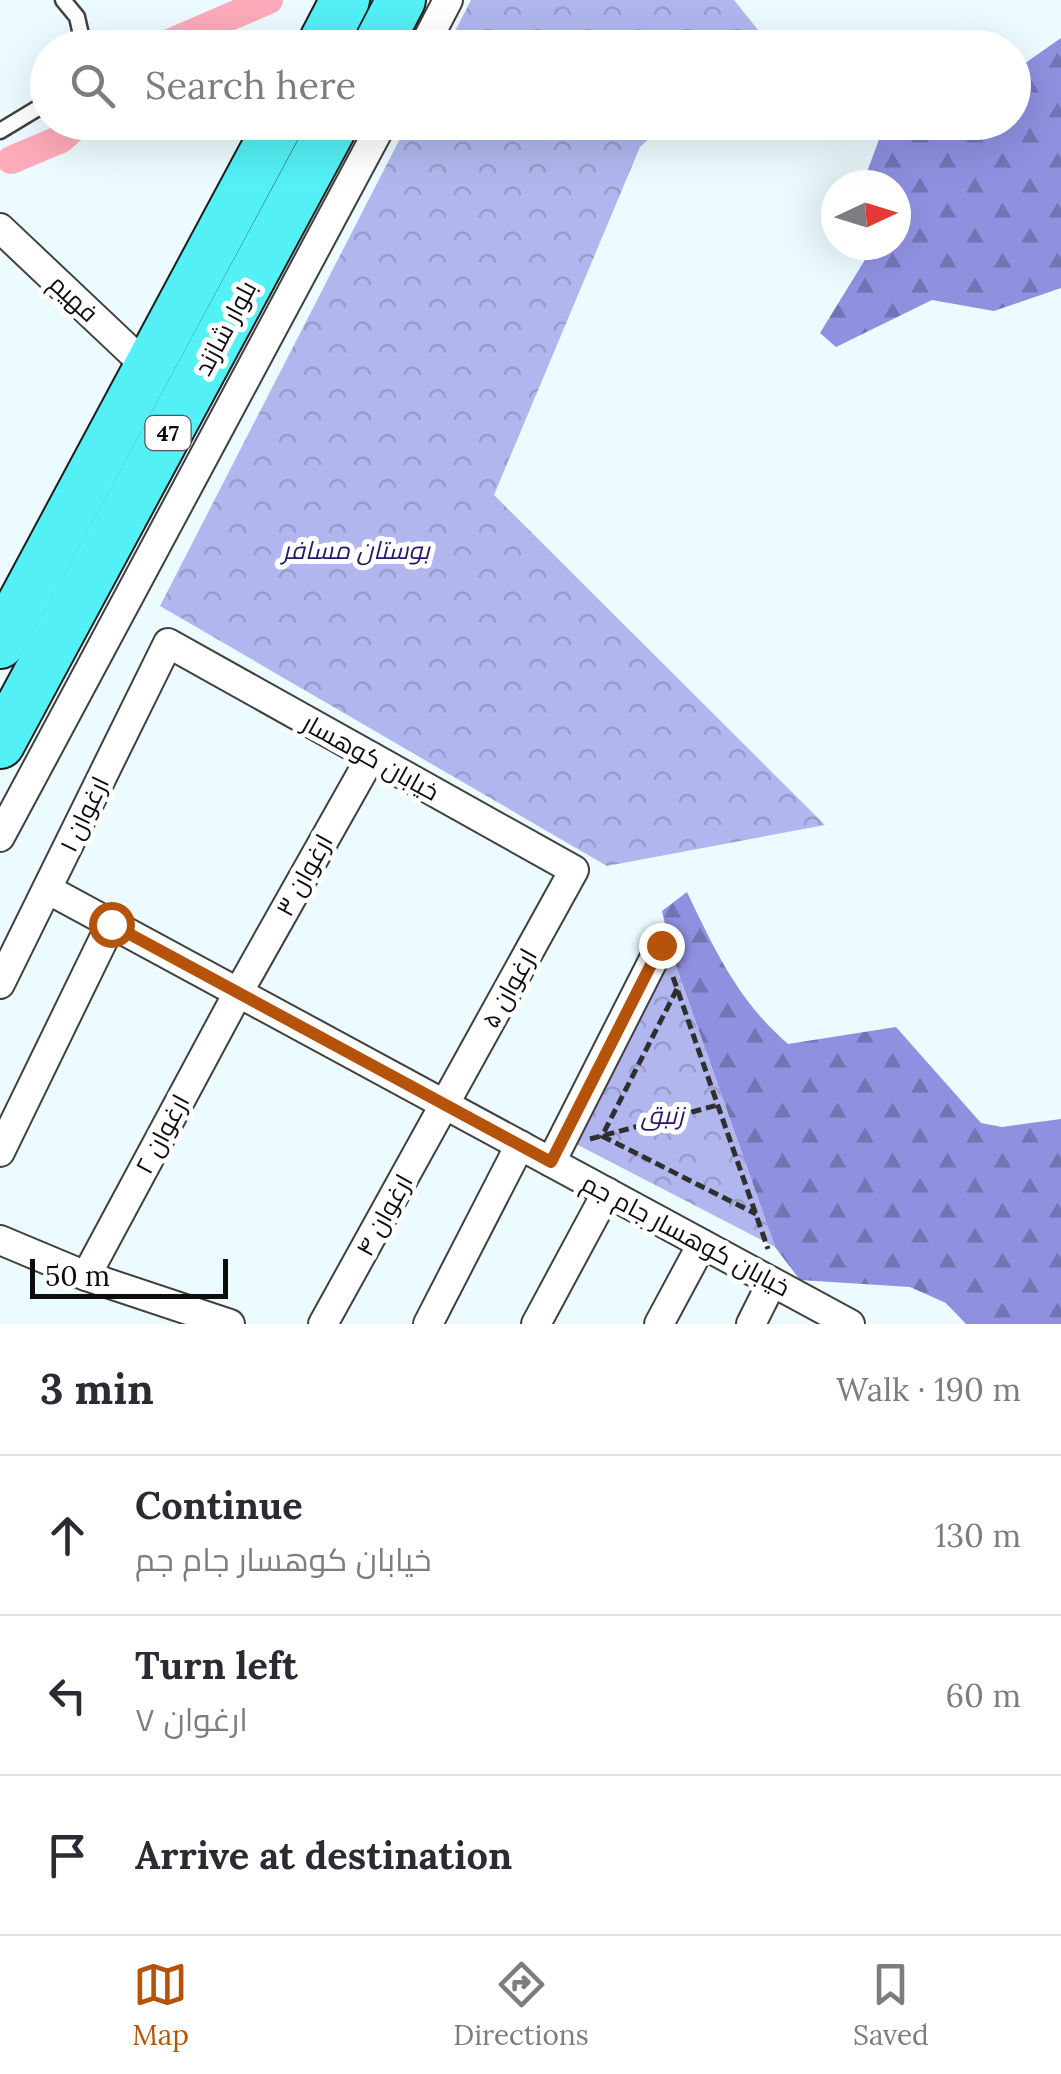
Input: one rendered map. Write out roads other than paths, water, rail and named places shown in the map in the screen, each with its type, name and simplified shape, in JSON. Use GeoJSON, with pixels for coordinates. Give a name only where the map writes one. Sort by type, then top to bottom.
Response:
{"type":"FeatureCollection","features":[{"type":"Feature","properties":{"kind":"highway"},"geometry":{"type":"LineString","coordinates":[[329,30],[345,0]]}},
{"type":"Feature","properties":{"kind":"highway"},"geometry":{"type":"LineString","coordinates":[[385,30],[401,0]]}},
{"type":"Feature","properties":{"kind":"highway","name":"بلوار شازند"},"geometry":{"type":"LineString","coordinates":[[0,644],[270,140]]}},
{"type":"Feature","properties":{"kind":"highway","name":"بلوار شازند"},"geometry":{"type":"LineString","coordinates":[[0,744],[325,140]]}},
{"type":"Feature","properties":{"kind":"street"},"geometry":{"type":"LineString","coordinates":[[432,30],[448,0]]}},
{"type":"Feature","properties":{"kind":"street"},"geometry":{"type":"LineString","coordinates":[[0,837],[372,140]]}},
{"type":"Feature","properties":{"kind":"street","name":"فهیم"},"geometry":{"type":"LineString","coordinates":[[0,228],[148,368]]}},
{"type":"Feature","properties":{"kind":"street","name":"خیابان کوهسار"},"geometry":{"type":"LineString","coordinates":[[168,643],[574,870]]}},
{"type":"Feature","properties":{"kind":"street","name":"ارغوان ۱"},"geometry":{"type":"LineString","coordinates":[[0,984],[168,643]]}},
{"type":"Feature","properties":{"kind":"street","name":"ارغوان ۳"},"geometry":{"type":"LineString","coordinates":[[238,993],[371,756]]}},
{"type":"Feature","properties":{"kind":"street","name":"ارغوان ۵"},"geometry":{"type":"LineString","coordinates":[[445,1105],[574,870]]}},
{"type":"Feature","properties":{"kind":"street","name":"خیابان کوهسار جام جم"},"geometry":{"type":"LineString","coordinates":[[47,889],[520,1145],[555,1155],[607,1192],[850,1324]]}},
{"type":"Feature","properties":{"kind":"street"},"geometry":{"type":"LineString","coordinates":[[0,1152],[111,924]]}},
{"type":"Feature","properties":{"kind":"street"},"geometry":{"type":"LineString","coordinates":[[555,1155],[661,945]]}},
{"type":"Feature","properties":{"kind":"street","name":"ارغوان ۲"},"geometry":{"type":"LineString","coordinates":[[86,1276],[238,993]]}},
{"type":"Feature","properties":{"kind":"street","name":"ارغوان ۴"},"geometry":{"type":"LineString","coordinates":[[323,1324],[445,1105]]}},
{"type":"Feature","properties":{"kind":"street"},"geometry":{"type":"LineString","coordinates":[[428,1324],[520,1145]]}},
{"type":"Feature","properties":{"kind":"street"},"geometry":{"type":"LineString","coordinates":[[536,1324],[607,1192]]}},
{"type":"Feature","properties":{"kind":"street"},"geometry":{"type":"LineString","coordinates":[[0,1240],[86,1276],[230,1324]]}},
{"type":"Feature","properties":{"kind":"street"},"geometry":{"type":"LineString","coordinates":[[659,1324],[702,1244]]}},
{"type":"Feature","properties":{"kind":"street"},"geometry":{"type":"LineString","coordinates":[[751,1324],[772,1282]]}},
{"type":"Feature","properties":{"kind":"lane"},"geometry":{"type":"LineString","coordinates":[[63,0],[77,17],[80,30]]}},
{"type":"Feature","properties":{"kind":"lane"},"geometry":{"type":"LineString","coordinates":[[0,131],[30,113]]}},
{"type":"Feature","properties":{"kind":"waterway"},"geometry":{"type":"LineString","coordinates":[[199,30],[269,0]]}},
{"type":"Feature","properties":{"kind":"waterway"},"geometry":{"type":"LineString","coordinates":[[11,160],[59,140]]}},
{"type":"Feature","properties":{"kind":"park label","name":"بوستان مسافر"},"geometry":{"type":"Point","coordinates":[356,550]}},
{"type":"Feature","properties":{"kind":"park label","name":"زنبق"},"geometry":{"type":"Point","coordinates":[662,1115]}}]}
